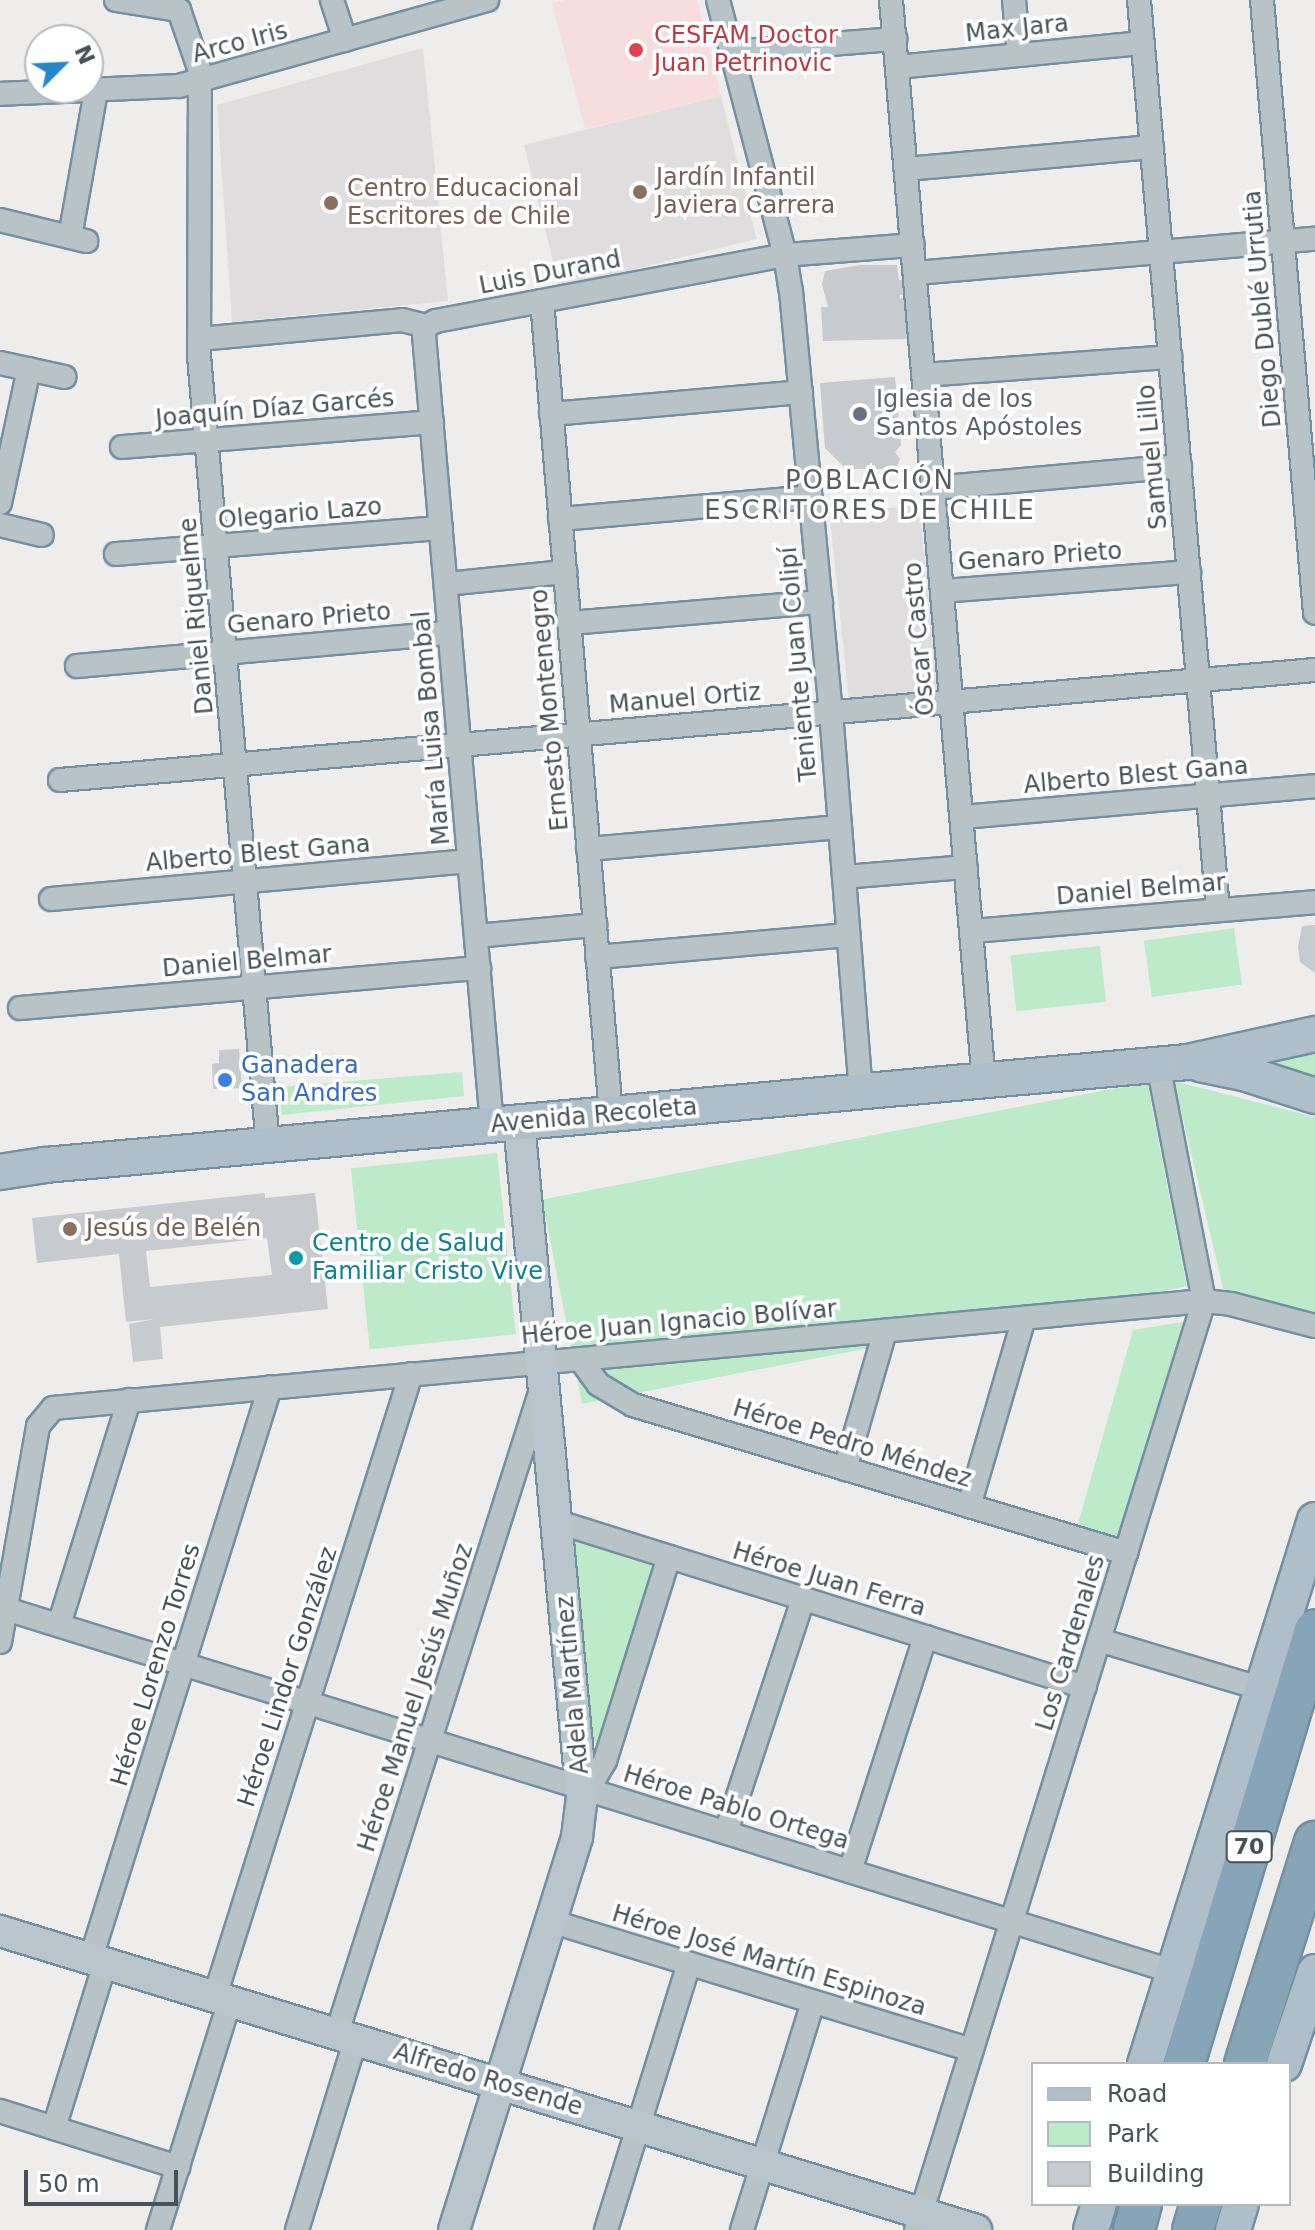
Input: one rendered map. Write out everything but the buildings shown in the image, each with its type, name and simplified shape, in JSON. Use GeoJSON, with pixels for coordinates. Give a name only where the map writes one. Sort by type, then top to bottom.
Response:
{"type":"FeatureCollection","features":[{"type":"Feature","properties":{"kind":"highway","name":"70"},"geometry":{"type":"LineString","coordinates":[[1185,2062],[1315,1630]]}},
{"type":"Feature","properties":{"kind":"highway","name":"70"},"geometry":{"type":"LineString","coordinates":[[1246,2062],[1315,1842]]}},
{"type":"Feature","properties":{"kind":"highway"},"geometry":{"type":"LineString","coordinates":[[1134,2230],[1140,2206]]}},
{"type":"Feature","properties":{"kind":"highway"},"geometry":{"type":"LineString","coordinates":[[1193,2230],[1200,2206]]}},
{"type":"Feature","properties":{"kind":"main road","name":"Avenida Recoleta"},"geometry":{"type":"LineString","coordinates":[[0,1172],[1173,1064],[1315,1034]]}},
{"type":"Feature","properties":{"kind":"main road","name":"Avenida Recoleta"},"geometry":{"type":"LineString","coordinates":[[1173,1064],[1236,1071],[1315,1096]]}},
{"type":"Feature","properties":{"kind":"main road"},"geometry":{"type":"LineString","coordinates":[[1146,2062],[1315,1520]]}},
{"type":"Feature","properties":{"kind":"main road"},"geometry":{"type":"LineString","coordinates":[[1285,2062],[1315,1972]]}},
{"type":"Feature","properties":{"kind":"main road"},"geometry":{"type":"LineString","coordinates":[[1091,2230],[1098,2206]]}},
{"type":"Feature","properties":{"kind":"main road"},"geometry":{"type":"LineString","coordinates":[[1233,2230],[1240,2206]]}},
{"type":"Feature","properties":{"kind":"street","name":"Daniel Riquelme"},"geometry":{"type":"LineString","coordinates":[[116,0],[179,10],[198,62],[199,339],[268,1146]]}},
{"type":"Feature","properties":{"kind":"street"},"geometry":{"type":"LineString","coordinates":[[332,0],[345,40]]}},
{"type":"Feature","properties":{"kind":"street","name":"Arco Iris"},"geometry":{"type":"LineString","coordinates":[[104,90],[199,82],[487,0]]}},
{"type":"Feature","properties":{"kind":"street","name":"Teniente Juan Colipí"},"geometry":{"type":"LineString","coordinates":[[718,0],[785,255],[831,712],[861,1092]]}},
{"type":"Feature","properties":{"kind":"street","name":"Óscar Castro"},"geometry":{"type":"LineString","coordinates":[[891,0],[984,1082]]}},
{"type":"Feature","properties":{"kind":"street"},"geometry":{"type":"LineString","coordinates":[[1014,0],[1019,55]]}},
{"type":"Feature","properties":{"kind":"street","name":"Samuel Lillo"},"geometry":{"type":"LineString","coordinates":[[1139,0],[1218,910]]}},
{"type":"Feature","properties":{"kind":"street","name":"Diego Dublé Urrutia"},"geometry":{"type":"LineString","coordinates":[[1262,0],[1315,613]]}},
{"type":"Feature","properties":{"kind":"street"},"geometry":{"type":"LineString","coordinates":[[732,52],[895,39]]}},
{"type":"Feature","properties":{"kind":"street","name":"Max Jara"},"geometry":{"type":"LineString","coordinates":[[897,67],[1143,43]]}},
{"type":"Feature","properties":{"kind":"street","name":"Arco Iris"},"geometry":{"type":"LineString","coordinates":[[0,94],[24,93]]}},
{"type":"Feature","properties":{"kind":"street"},"geometry":{"type":"LineString","coordinates":[[0,220],[78,239],[94,104]]}},
{"type":"Feature","properties":{"kind":"street"},"geometry":{"type":"LineString","coordinates":[[906,169],[1152,147]]}},
{"type":"Feature","properties":{"kind":"street"},"geometry":{"type":"LineString","coordinates":[[915,273],[1315,239]]}},
{"type":"Feature","properties":{"kind":"street","name":"Luis Durand"},"geometry":{"type":"LineString","coordinates":[[199,339],[402,320],[426,326],[436,321],[785,255],[913,245]]}},
{"type":"Feature","properties":{"kind":"street","name":"Ernesto Montenegro"},"geometry":{"type":"LineString","coordinates":[[542,301],[611,1115]]}},
{"type":"Feature","properties":{"kind":"street","name":"María Luisa Bombal"},"geometry":{"type":"LineString","coordinates":[[426,326],[479,968],[506,1124]]}},
{"type":"Feature","properties":{"kind":"street"},"geometry":{"type":"LineString","coordinates":[[924,375],[1170,357]]}},
{"type":"Feature","properties":{"kind":"street"},"geometry":{"type":"LineString","coordinates":[[0,363],[65,377]]}},
{"type":"Feature","properties":{"kind":"street"},"geometry":{"type":"LineString","coordinates":[[0,503],[29,369]]}},
{"type":"Feature","properties":{"kind":"street"},"geometry":{"type":"LineString","coordinates":[[551,414],[801,392]]}},
{"type":"Feature","properties":{"kind":"street","name":"Joaquín Díaz Garcés"},"geometry":{"type":"LineString","coordinates":[[122,447],[432,422]]}},
{"type":"Feature","properties":{"kind":"street"},"geometry":{"type":"LineString","coordinates":[[933,488],[1180,466]]}},
{"type":"Feature","properties":{"kind":"street"},"geometry":{"type":"LineString","coordinates":[[560,519],[810,497]]}},
{"type":"Feature","properties":{"kind":"street"},"geometry":{"type":"LineString","coordinates":[[0,525],[42,535]]}},
{"type":"Feature","properties":{"kind":"street","name":"Olegario Lazo"},"geometry":{"type":"LineString","coordinates":[[116,554],[441,528]]}},
{"type":"Feature","properties":{"kind":"street"},"geometry":{"type":"LineString","coordinates":[[446,584],[565,572]]}},
{"type":"Feature","properties":{"kind":"street","name":"Genaro Prieto"},"geometry":{"type":"LineString","coordinates":[[942,591],[1189,572]]}},
{"type":"Feature","properties":{"kind":"street"},"geometry":{"type":"LineString","coordinates":[[569,623],[821,602]]}},
{"type":"Feature","properties":{"kind":"street","name":"Genaro Prieto"},"geometry":{"type":"LineString","coordinates":[[77,666],[450,633]]}},
{"type":"Feature","properties":{"kind":"street","name":"Manuel Ortiz"},"geometry":{"type":"LineString","coordinates":[[60,780],[1315,670]]}},
{"type":"Feature","properties":{"kind":"street","name":"Alberto Blest Gana"},"geometry":{"type":"LineString","coordinates":[[962,817],[1315,786]]}},
{"type":"Feature","properties":{"kind":"street"},"geometry":{"type":"LineString","coordinates":[[588,849],[840,827]]}},
{"type":"Feature","properties":{"kind":"street","name":"Alberto Blest Gana"},"geometry":{"type":"LineString","coordinates":[[51,899],[469,861]]}},
{"type":"Feature","properties":{"kind":"street"},"geometry":{"type":"LineString","coordinates":[[844,877],[966,867]]}},
{"type":"Feature","properties":{"kind":"street","name":"Daniel Belmar"},"geometry":{"type":"LineString","coordinates":[[972,931],[1315,902]]}},
{"type":"Feature","properties":{"kind":"street"},"geometry":{"type":"LineString","coordinates":[[476,936],[595,925]]}},
{"type":"Feature","properties":{"kind":"street"},"geometry":{"type":"LineString","coordinates":[[597,957],[848,935]]}},
{"type":"Feature","properties":{"kind":"street","name":"Daniel Belmar"},"geometry":{"type":"LineString","coordinates":[[20,1008],[479,968]]}},
{"type":"Feature","properties":{"kind":"street","name":"Los Cardenales"},"geometry":{"type":"LineString","coordinates":[[919,2221],[1204,1301],[1173,1064]]}},
{"type":"Feature","properties":{"kind":"street","name":"Adela Martínez"},"geometry":{"type":"LineString","coordinates":[[454,2230],[577,1837],[582,1787],[544,1371],[506,1124]]}},
{"type":"Feature","properties":{"kind":"street","name":"Héroe Juan Ignacio Bolívar"},"geometry":{"type":"LineString","coordinates":[[6,1609],[38,1426],[46,1412],[61,1406],[411,1374],[544,1371],[580,1359],[1204,1301],[1231,1304],[1315,1326]]}},
{"type":"Feature","properties":{"kind":"street"},"geometry":{"type":"LineString","coordinates":[[969,1506],[1024,1318]]}},
{"type":"Feature","properties":{"kind":"street"},"geometry":{"type":"LineString","coordinates":[[845,1469],[885,1331]]}},
{"type":"Feature","properties":{"kind":"street","name":"Héroe Pedro Méndez"},"geometry":{"type":"LineString","coordinates":[[580,1359],[598,1384],[633,1405],[1126,1553]]}},
{"type":"Feature","properties":{"kind":"street","name":"Héroe Manuel Jesús Muñoz"},"geometry":{"type":"LineString","coordinates":[[297,2230],[347,2035],[430,1741],[544,1371]]}},
{"type":"Feature","properties":{"kind":"street","name":"Héroe Lindor González"},"geometry":{"type":"LineString","coordinates":[[158,2230],[307,1702],[411,1374]]}},
{"type":"Feature","properties":{"kind":"street","name":"Héroe Lorenzo Torres"},"geometry":{"type":"LineString","coordinates":[[54,2128],[183,1664],[270,1387]]}},
{"type":"Feature","properties":{"kind":"street"},"geometry":{"type":"LineString","coordinates":[[59,1625],[129,1400]]}},
{"type":"Feature","properties":{"kind":"street","name":"Héroe Juan Ferra"},"geometry":{"type":"LineString","coordinates":[[558,1522],[1085,1687]]}},
{"type":"Feature","properties":{"kind":"street"},"geometry":{"type":"LineString","coordinates":[[582,1787],[596,1776],[605,1761],[669,1557]]}},
{"type":"Feature","properties":{"kind":"street"},"geometry":{"type":"LineString","coordinates":[[726,1832],[803,1599]]}},
{"type":"Feature","properties":{"kind":"street"},"geometry":{"type":"LineString","coordinates":[[0,1642],[6,1609]]}},
{"type":"Feature","properties":{"kind":"street","name":"Héroe Pablo Ortega"},"geometry":{"type":"LineString","coordinates":[[6,1609],[1174,1972]]}},
{"type":"Feature","properties":{"kind":"street"},"geometry":{"type":"LineString","coordinates":[[850,1871],[925,1637]]}},
{"type":"Feature","properties":{"kind":"street"},"geometry":{"type":"LineString","coordinates":[[1099,1640],[1262,1689]]}},
{"type":"Feature","properties":{"kind":"street","name":"Héroe José Martín Espinoza"},"geometry":{"type":"LineString","coordinates":[[550,1921],[972,2050]]}},
{"type":"Feature","properties":{"kind":"street","name":"Alfredo Rosende"},"geometry":{"type":"LineString","coordinates":[[0,1931],[347,2035],[762,2165],[919,2221],[976,2230]]}},
{"type":"Feature","properties":{"kind":"street"},"geometry":{"type":"LineString","coordinates":[[606,2230],[689,1964]]}},
{"type":"Feature","properties":{"kind":"street"},"geometry":{"type":"LineString","coordinates":[[742,2230],[813,2002]]}},
{"type":"Feature","properties":{"kind":"street"},"geometry":{"type":"LineString","coordinates":[[0,2111],[178,2167]]}},
{"type":"Feature","properties":{"kind":"shaded area","name":"CESFAM Doctor Juan Petrinovic"},"geometry":{"type":"Polygon","coordinates":[[[565,0],[697,0],[721,96],[585,129],[552,3],[565,0]]]}},
{"type":"Feature","properties":{"kind":"shaded area","name":"Centro Educacional Escritores de Chile"},"geometry":{"type":"Polygon","coordinates":[[[423,48],[448,301],[232,322],[217,105],[423,48]]]}},
{"type":"Feature","properties":{"kind":"shaded area","name":"Jardín Infantil Javiera Carrera"},"geometry":{"type":"Polygon","coordinates":[[[721,96],[757,239],[560,288],[524,145],[721,96]]]}},
{"type":"Feature","properties":{"kind":"shaded area"},"geometry":{"type":"Polygon","coordinates":[[[919,505],[938,690],[849,699],[829,514],[919,505]]]}},
{"type":"Feature","properties":{"kind":"green space"},"geometry":{"type":"Polygon","coordinates":[[[1234,928],[1242,984],[1152,997],[1144,941],[1234,928]]]}},
{"type":"Feature","properties":{"kind":"green space"},"geometry":{"type":"Polygon","coordinates":[[[1100,946],[1106,1002],[1016,1011],[1010,955],[1100,946]]]}},
{"type":"Feature","properties":{"kind":"green space"},"geometry":{"type":"Polygon","coordinates":[[[1315,1052],[1315,1081],[1256,1063],[1315,1052]]]}},
{"type":"Feature","properties":{"kind":"green space"},"geometry":{"type":"Polygon","coordinates":[[[462,1072],[464,1096],[282,1115],[279,1087],[462,1072]]]}},
{"type":"Feature","properties":{"kind":"green space"},"geometry":{"type":"Polygon","coordinates":[[[1174,1081],[1315,1117],[1315,1315],[1224,1292],[1174,1081]]]}},
{"type":"Feature","properties":{"kind":"green space"},"geometry":{"type":"Polygon","coordinates":[[[1147,1082],[1187,1286],[582,1404],[542,1200],[1147,1082]]]}},
{"type":"Feature","properties":{"kind":"green space"},"geometry":{"type":"Polygon","coordinates":[[[497,1153],[516,1334],[370,1349],[351,1168],[497,1153]]]}},
{"type":"Feature","properties":{"kind":"green space"},"geometry":{"type":"Polygon","coordinates":[[[1183,1322],[1118,1539],[1078,1524],[1133,1330],[1183,1322]]]}},
{"type":"Feature","properties":{"kind":"green space"},"geometry":{"type":"Polygon","coordinates":[[[574,1534],[650,1564],[655,1574],[601,1749],[593,1741],[574,1534]]]}},
{"type":"Feature","properties":{"kind":"place","name":"CESFAM Doctor Juan Petrinovic"},"geometry":{"type":"Point","coordinates":[636,50]}},
{"type":"Feature","properties":{"kind":"place","name":"Jardín Infantil Javiera Carrera"},"geometry":{"type":"Point","coordinates":[640,192]}},
{"type":"Feature","properties":{"kind":"place","name":"Centro Educacional Escritores de Chile"},"geometry":{"type":"Point","coordinates":[331,203]}},
{"type":"Feature","properties":{"kind":"place","name":"Iglesia de los Santos Apóstoles"},"geometry":{"type":"Point","coordinates":[860,414]}},
{"type":"Feature","properties":{"kind":"place","name":"Ganadera San Andres"},"geometry":{"type":"Point","coordinates":[225,1080]}},
{"type":"Feature","properties":{"kind":"place","name":"Jesús de Belén"},"geometry":{"type":"Point","coordinates":[70,1229]}},
{"type":"Feature","properties":{"kind":"place","name":"Centro de Salud Familiar Cristo Vive"},"geometry":{"type":"Point","coordinates":[296,1258]}},
{"type":"Feature","properties":{"kind":"district","name":"POBLACIÓN ESCRITORES DE CHILE"},"geometry":{"type":"Point","coordinates":[870,496]}}]}
